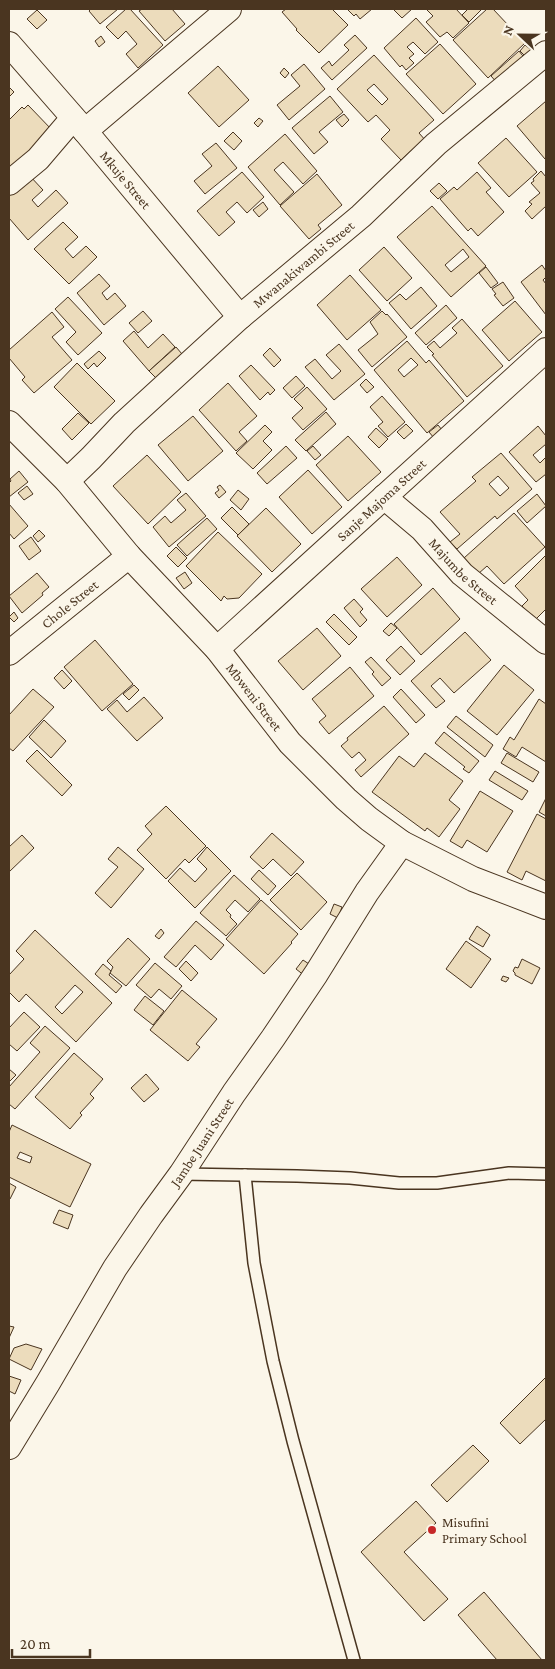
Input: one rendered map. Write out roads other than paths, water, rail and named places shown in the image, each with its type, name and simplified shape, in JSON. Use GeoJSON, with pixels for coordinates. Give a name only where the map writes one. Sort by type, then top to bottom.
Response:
{"type":"FeatureCollection","features":[{"type":"Feature","properties":{"kind":"street"},"geometry":{"type":"LineString","coordinates":[[9,183],[79,124],[229,9]]}},
{"type":"Feature","properties":{"kind":"street","name":"Mkuje Street"},"geometry":{"type":"LineString","coordinates":[[9,44],[79,124],[240,317]]}},
{"type":"Feature","properties":{"kind":"street","name":"Mwanakiwambi Street"},"geometry":{"type":"LineString","coordinates":[[67,481],[124,423],[240,317],[361,216],[436,144],[546,53]]}},
{"type":"Feature","properties":{"kind":"street","name":"Sanje Majoma Street"},"geometry":{"type":"LineString","coordinates":[[217,650],[384,498],[543,358]]}},
{"type":"Feature","properties":{"kind":"street","name":"Mbweni Street"},"geometry":{"type":"LineString","coordinates":[[9,423],[67,481],[129,556],[217,650],[290,743],[346,799],[369,819],[402,843],[472,878],[546,908]]}},
{"type":"Feature","properties":{"kind":"street","name":"Majumbe Street"},"geometry":{"type":"LineString","coordinates":[[384,498],[422,529],[462,574],[546,642]]}},
{"type":"Feature","properties":{"kind":"street","name":"Chole Street"},"geometry":{"type":"LineString","coordinates":[[9,653],[129,556]]}},
{"type":"Feature","properties":{"kind":"street","name":"Jambe Juani Street"},"geometry":{"type":"LineString","coordinates":[[9,1447],[115,1268],[273,1038],[316,974],[367,892],[402,843]]}},
{"type":"Feature","properties":{"kind":"lane"},"geometry":{"type":"LineString","coordinates":[[181,1174],[350,1178],[399,1183],[437,1183],[509,1173],[546,1174]]}},
{"type":"Feature","properties":{"kind":"lane"},"geometry":{"type":"LineString","coordinates":[[245,1175],[254,1263],[273,1361],[293,1441],[354,1660]]}},
{"type":"Feature","properties":{"kind":"place","name":"Misufini Primary School"},"geometry":{"type":"Point","coordinates":[432,1530]}}]}
